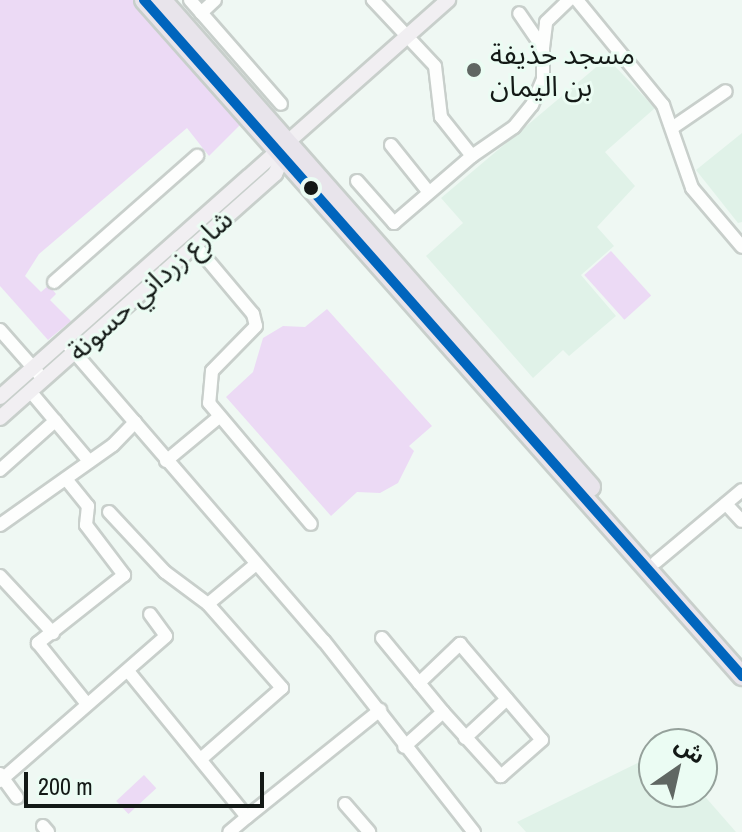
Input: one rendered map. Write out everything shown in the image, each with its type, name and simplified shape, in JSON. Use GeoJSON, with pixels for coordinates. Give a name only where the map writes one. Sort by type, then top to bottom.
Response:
{"type":"FeatureCollection","features":[{"type":"Feature","properties":{"kind":"highway"},"geometry":{"type":"LineString","coordinates":[[144,0],[714,635],[742,657]]}},
{"type":"Feature","properties":{"kind":"highway"},"geometry":{"type":"LineString","coordinates":[[162,0],[282,152]]}},
{"type":"Feature","properties":{"kind":"highway"},"geometry":{"type":"LineString","coordinates":[[577,480],[656,562],[742,676]]}},
{"type":"Feature","properties":{"kind":"main road","name":"شارع زرداني حسونة"},"geometry":{"type":"LineString","coordinates":[[0,418],[43,379],[69,346],[185,232],[282,152],[448,0]]}},
{"type":"Feature","properties":{"kind":"main road","name":"شارع زرداني حسونة"},"geometry":{"type":"LineString","coordinates":[[0,397],[33,368],[69,346],[195,245],[282,152]]}},
{"type":"Feature","properties":{"kind":"main road"},"geometry":{"type":"LineString","coordinates":[[185,232],[195,245]]}},
{"type":"Feature","properties":{"kind":"street"},"geometry":{"type":"LineString","coordinates":[[190,0],[281,104]]}},
{"type":"Feature","properties":{"kind":"street"},"geometry":{"type":"LineString","coordinates":[[201,13],[215,0]]}},
{"type":"Feature","properties":{"kind":"street"},"geometry":{"type":"LineString","coordinates":[[373,0],[435,66],[441,117],[472,156]]}},
{"type":"Feature","properties":{"kind":"street"},"geometry":{"type":"LineString","coordinates":[[357,181],[394,223],[427,190],[514,127],[532,105],[543,79],[546,22],[569,0]]}},
{"type":"Feature","properties":{"kind":"street"},"geometry":{"type":"LineString","coordinates":[[577,0],[652,88],[672,128],[692,188],[737,232],[742,247]]}},
{"type":"Feature","properties":{"kind":"street"},"geometry":{"type":"LineString","coordinates":[[519,13],[543,48]]}},
{"type":"Feature","properties":{"kind":"street"},"geometry":{"type":"LineString","coordinates":[[672,128],[726,91]]}},
{"type":"Feature","properties":{"kind":"street"},"geometry":{"type":"LineString","coordinates":[[391,145],[427,190]]}},
{"type":"Feature","properties":{"kind":"street"},"geometry":{"type":"LineString","coordinates":[[54,282],[197,156]]}},
{"type":"Feature","properties":{"kind":"street"},"geometry":{"type":"LineString","coordinates":[[195,245],[253,314],[256,326],[212,371],[207,393],[219,417],[311,524]]}},
{"type":"Feature","properties":{"kind":"street"},"geometry":{"type":"LineString","coordinates":[[0,330],[43,379]]}},
{"type":"Feature","properties":{"kind":"street"},"geometry":{"type":"LineString","coordinates":[[69,346],[380,710],[404,747],[474,832]]}},
{"type":"Feature","properties":{"kind":"street"},"geometry":{"type":"LineString","coordinates":[[30,391],[89,461]]}},
{"type":"Feature","properties":{"kind":"street"},"geometry":{"type":"LineString","coordinates":[[166,461],[219,417]]}},
{"type":"Feature","properties":{"kind":"street"},"geometry":{"type":"LineString","coordinates":[[0,470],[55,421]]}},
{"type":"Feature","properties":{"kind":"street"},"geometry":{"type":"LineString","coordinates":[[0,525],[66,479],[135,422]]}},
{"type":"Feature","properties":{"kind":"street"},"geometry":{"type":"LineString","coordinates":[[66,479],[88,506],[86,525],[124,575],[38,643],[86,703]]}},
{"type":"Feature","properties":{"kind":"street"},"geometry":{"type":"LineString","coordinates":[[656,562],[742,490]]}},
{"type":"Feature","properties":{"kind":"street"},"geometry":{"type":"LineString","coordinates":[[726,504],[742,521]]}},
{"type":"Feature","properties":{"kind":"street"},"geometry":{"type":"LineString","coordinates":[[109,512],[127,534],[208,604],[282,688],[201,759]]}},
{"type":"Feature","properties":{"kind":"street"},"geometry":{"type":"LineString","coordinates":[[208,604],[256,564]]}},
{"type":"Feature","properties":{"kind":"street"},"geometry":{"type":"LineString","coordinates":[[0,576],[53,633]]}},
{"type":"Feature","properties":{"kind":"street"},"geometry":{"type":"LineString","coordinates":[[17,797],[1,778],[166,636],[150,614]]}},
{"type":"Feature","properties":{"kind":"street"},"geometry":{"type":"LineString","coordinates":[[382,638],[419,683],[443,712],[465,738],[501,776],[542,740],[460,644],[419,683]]}},
{"type":"Feature","properties":{"kind":"street"},"geometry":{"type":"LineString","coordinates":[[128,671],[247,817]]}},
{"type":"Feature","properties":{"kind":"street"},"geometry":{"type":"LineString","coordinates":[[465,738],[507,699]]}},
{"type":"Feature","properties":{"kind":"street"},"geometry":{"type":"LineString","coordinates":[[229,832],[380,710]]}},
{"type":"Feature","properties":{"kind":"street"},"geometry":{"type":"LineString","coordinates":[[404,747],[443,712]]}},
{"type":"Feature","properties":{"kind":"street"},"geometry":{"type":"LineString","coordinates":[[345,804],[369,832]]}},
{"type":"Feature","properties":{"kind":"shaded area"},"geometry":{"type":"Polygon","coordinates":[[[0,0],[134,0],[241,124],[209,156],[187,128],[39,254],[25,276],[41,292],[49,285],[56,294],[50,300],[71,321],[48,340],[0,286],[0,0]]]}},
{"type":"Feature","properties":{"kind":"shaded area"},"geometry":{"type":"Polygon","coordinates":[[[607,58],[655,108],[605,152],[635,186],[597,227],[614,246],[581,275],[616,316],[569,356],[563,350],[533,378],[426,256],[463,223],[441,198],[607,58]]]}},
{"type":"Feature","properties":{"kind":"shaded area"},"geometry":{"type":"Polygon","coordinates":[[[742,133],[742,222],[738,223],[696,170],[742,133]]]}},
{"type":"Feature","properties":{"kind":"shaded area"},"geometry":{"type":"Polygon","coordinates":[[[611,251],[651,296],[624,320],[584,275],[611,251]]]}},
{"type":"Feature","properties":{"kind":"shaded area"},"geometry":{"type":"Polygon","coordinates":[[[327,309],[432,426],[409,446],[414,451],[398,483],[380,493],[357,492],[331,516],[226,397],[253,372],[263,338],[283,326],[305,327],[327,309]]]}},
{"type":"Feature","properties":{"kind":"shaded area"},"geometry":{"type":"Polygon","coordinates":[[[638,763],[638,808],[715,808],[736,832],[526,832],[517,822],[638,763]]]}},
{"type":"Feature","properties":{"kind":"shaded area"},"geometry":{"type":"Polygon","coordinates":[[[144,775],[156,788],[128,814],[116,801],[144,775]]]}},
{"type":"Feature","properties":{"kind":"transit line"},"geometry":{"type":"LineString","coordinates":[[144,0],[742,676]]}},
{"type":"Feature","properties":{"kind":"place","name":"مسجد حذيفة بن اليمان"},"geometry":{"type":"Point","coordinates":[474,70]}}]}
